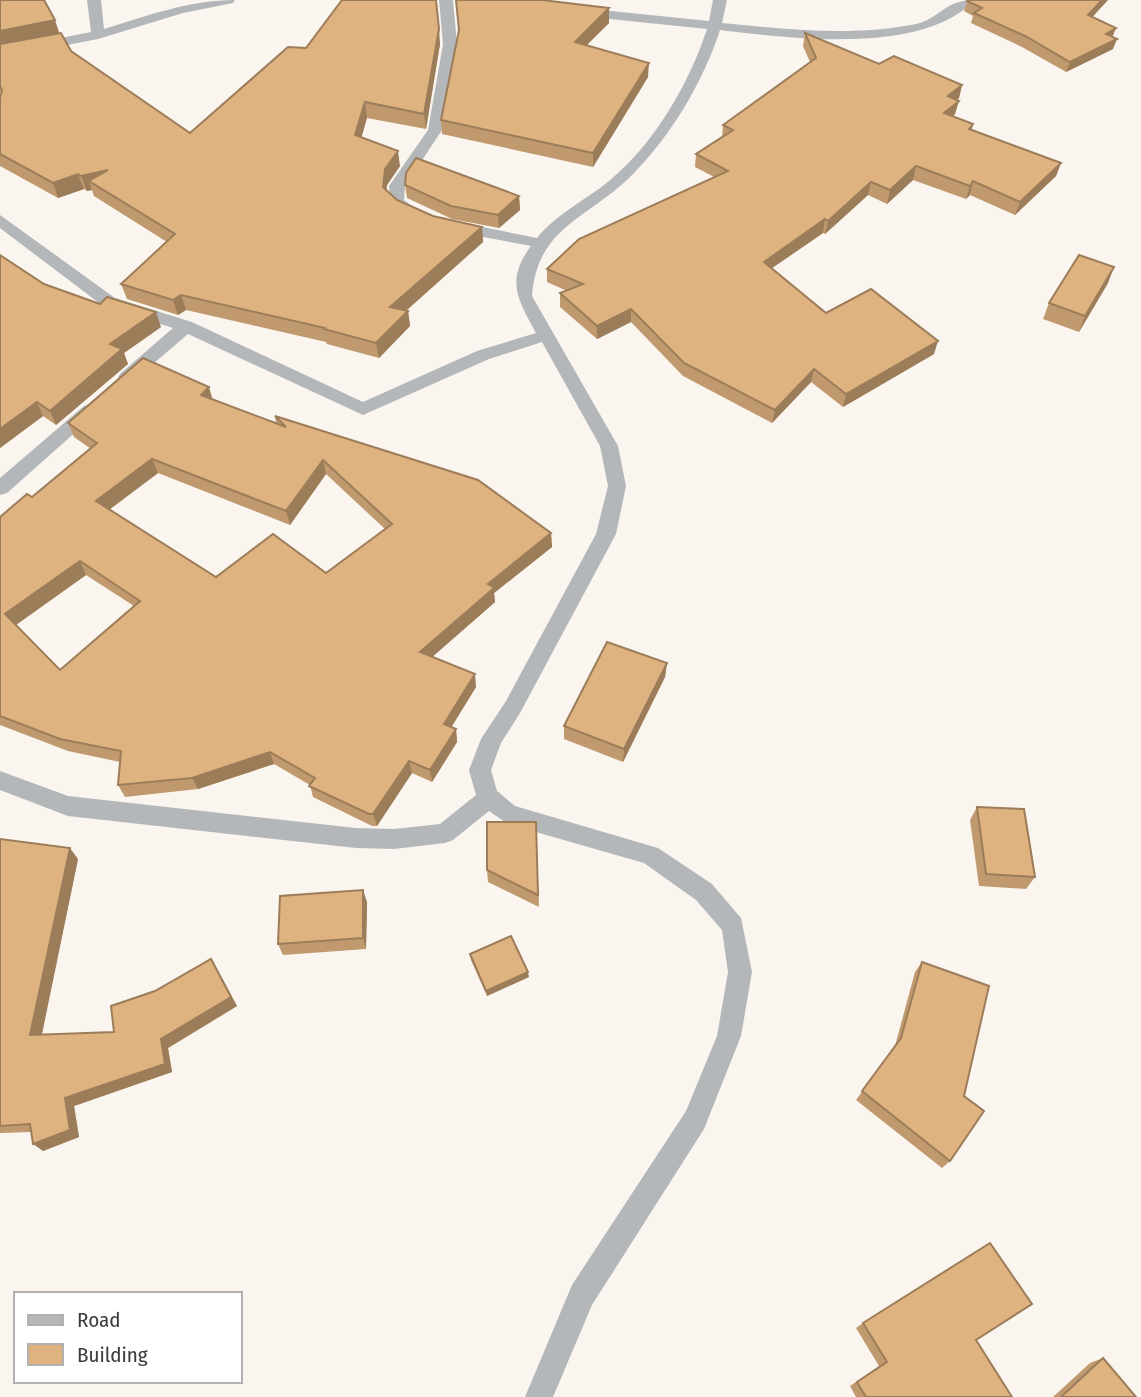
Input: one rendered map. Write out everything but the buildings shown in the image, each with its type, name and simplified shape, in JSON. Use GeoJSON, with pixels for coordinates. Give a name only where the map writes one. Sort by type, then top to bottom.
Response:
{"type":"FeatureCollection","features":[{"type":"Feature","properties":{"kind":"street"},"geometry":{"type":"LineString","coordinates":[[94,0],[98,34]]}},
{"type":"Feature","properties":{"kind":"street"},"geometry":{"type":"LineString","coordinates":[[0,54],[98,34],[180,10],[228,0]]}},
{"type":"Feature","properties":{"kind":"street"},"geometry":{"type":"LineString","coordinates":[[446,0],[450,44],[435,130],[397,186],[396,202],[412,214],[440,224],[538,243]]}},
{"type":"Feature","properties":{"kind":"street"},"geometry":{"type":"LineString","coordinates":[[533,0],[571,11],[717,24],[821,37],[922,27],[968,0]]}},
{"type":"Feature","properties":{"kind":"street"},"geometry":{"type":"LineString","coordinates":[[539,1397],[582,1295],[695,1120],[729,1036],[740,972],[733,926],[704,892],[649,855],[508,814],[489,798],[482,784],[480,770],[492,739],[513,707],[606,534],[617,486],[609,446],[524,296],[523,278],[538,243],[629,170],[655,138],[685,91],[717,24],[720,0]]}},
{"type":"Feature","properties":{"kind":"street"},"geometry":{"type":"LineString","coordinates":[[0,220],[109,302],[186,326],[363,409],[483,355],[547,335]]}},
{"type":"Feature","properties":{"kind":"street"},"geometry":{"type":"LineString","coordinates":[[0,488],[186,326]]}},
{"type":"Feature","properties":{"kind":"street"},"geometry":{"type":"LineString","coordinates":[[0,780],[68,806],[356,838],[394,839],[445,833],[489,798]]}}]}
